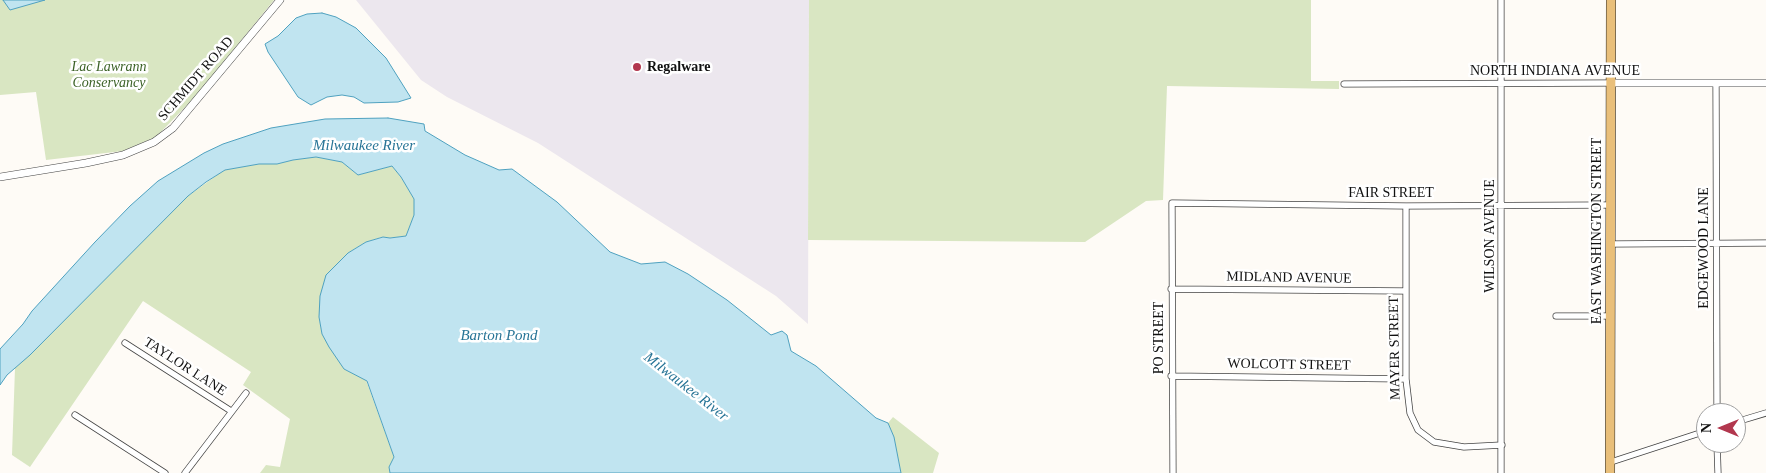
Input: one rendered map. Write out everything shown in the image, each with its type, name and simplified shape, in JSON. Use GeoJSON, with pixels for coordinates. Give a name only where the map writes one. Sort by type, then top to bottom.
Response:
{"type":"FeatureCollection","features":[{"type":"Feature","properties":{"kind":"main road","name":"EAST WASHINGTON STREET"},"geometry":{"type":"LineString","coordinates":[[1611,0],[1611,473]]}},
{"type":"Feature","properties":{"kind":"street","name":"SCHMIDT ROAD"},"geometry":{"type":"LineString","coordinates":[[0,177],[123,155],[154,142],[173,128],[280,0]]}},
{"type":"Feature","properties":{"kind":"street","name":"WILSON AVENUE"},"geometry":{"type":"LineString","coordinates":[[1501,0],[1501,473]]}},
{"type":"Feature","properties":{"kind":"street","name":"EDGEWOOD LANE"},"geometry":{"type":"LineString","coordinates":[[1716,83],[1717,403]]}},
{"type":"Feature","properties":{"kind":"street","name":"NORTH INDIANA AVENUE"},"geometry":{"type":"LineString","coordinates":[[1344,84],[1766,83]]}},
{"type":"Feature","properties":{"kind":"street","name":"FAIR STREET"},"geometry":{"type":"LineString","coordinates":[[1172,203],[1406,206],[1611,205]]}},
{"type":"Feature","properties":{"kind":"street","name":"PO STREET"},"geometry":{"type":"LineString","coordinates":[[1172,203],[1173,473]]}},
{"type":"Feature","properties":{"kind":"street","name":"MAYER STREET"},"geometry":{"type":"LineString","coordinates":[[1406,206],[1406,379],[1410,413],[1418,430],[1434,442],[1464,447],[1502,445]]}},
{"type":"Feature","properties":{"kind":"street"},"geometry":{"type":"LineString","coordinates":[[1611,244],[1766,243]]}},
{"type":"Feature","properties":{"kind":"street","name":"MIDLAND AVENUE"},"geometry":{"type":"LineString","coordinates":[[1172,289],[1406,291]]}},
{"type":"Feature","properties":{"kind":"street"},"geometry":{"type":"LineString","coordinates":[[1556,316],[1611,316]]}},
{"type":"Feature","properties":{"kind":"street","name":"TAYLOR LANE"},"geometry":{"type":"LineString","coordinates":[[125,343],[231,411]]}},
{"type":"Feature","properties":{"kind":"street","name":"WOLCOTT STREET"},"geometry":{"type":"LineString","coordinates":[[1172,376],[1406,379]]}},
{"type":"Feature","properties":{"kind":"street"},"geometry":{"type":"LineString","coordinates":[[185,473],[246,393]]}},
{"type":"Feature","properties":{"kind":"street"},"geometry":{"type":"LineString","coordinates":[[1746,419],[1766,412]]}},
{"type":"Feature","properties":{"kind":"street"},"geometry":{"type":"LineString","coordinates":[[75,415],[165,473]]}},
{"type":"Feature","properties":{"kind":"street"},"geometry":{"type":"LineString","coordinates":[[1611,462],[1696,434]]}},
{"type":"Feature","properties":{"kind":"street"},"geometry":{"type":"LineString","coordinates":[[1717,453],[1718,473]]}},
{"type":"Feature","properties":{"kind":"shaded area"},"geometry":{"type":"Polygon","coordinates":[[[356,0],[809,0],[808,324],[776,296],[538,143],[447,97],[421,80],[356,0]]]}},
{"type":"Feature","properties":{"kind":"green space","name":"Lac Lawrann Conservancy"},"geometry":{"type":"Polygon","coordinates":[[[0,0],[274,0],[196,96],[156,137],[123,151],[46,160],[36,92],[0,95],[0,0]]]}},
{"type":"Feature","properties":{"kind":"green space"},"geometry":{"type":"Polygon","coordinates":[[[809,0],[1311,0],[1311,81],[1339,81],[1339,89],[1167,86],[1163,200],[1146,201],[1085,242],[808,240],[809,0]]]}},
{"type":"Feature","properties":{"kind":"green space"},"geometry":{"type":"Polygon","coordinates":[[[316,157],[342,162],[358,175],[392,166],[414,199],[414,215],[406,236],[382,237],[366,242],[348,253],[339,263],[319,317],[322,334],[344,369],[366,380],[394,457],[389,467],[390,473],[260,473],[266,465],[280,467],[290,419],[243,385],[251,372],[143,301],[30,467],[12,455],[15,368],[188,196],[224,170],[316,157]]]}},
{"type":"Feature","properties":{"kind":"green space"},"geometry":{"type":"Polygon","coordinates":[[[893,417],[939,453],[933,473],[901,473],[888,423],[893,417]]]}},
{"type":"Feature","properties":{"kind":"water"},"geometry":{"type":"Polygon","coordinates":[[[3,0],[45,0],[10,10],[3,0]]]}},
{"type":"Feature","properties":{"kind":"water"},"geometry":{"type":"Polygon","coordinates":[[[322,13],[336,17],[356,28],[386,58],[411,98],[398,102],[364,103],[354,97],[342,95],[327,97],[311,105],[298,97],[268,52],[265,44],[278,36],[296,18],[307,14],[322,13]]]}},
{"type":"Feature","properties":{"kind":"water","name":"Barton Pond"},"geometry":{"type":"Polygon","coordinates":[[[388,118],[424,124],[425,131],[465,155],[499,170],[512,169],[557,202],[610,252],[641,264],[665,262],[688,274],[727,300],[771,335],[782,331],[787,335],[791,351],[816,366],[876,418],[888,423],[894,437],[901,473],[390,473],[389,467],[394,457],[367,381],[344,369],[329,347],[322,334],[319,317],[320,296],[326,275],[348,253],[366,242],[383,237],[406,236],[414,215],[414,199],[392,166],[358,175],[342,162],[316,157],[225,170],[206,182],[188,196],[30,355],[7,375],[0,385],[0,349],[95,242],[130,206],[158,181],[204,153],[223,144],[271,128],[325,119],[388,118]]]}},
{"type":"Feature","properties":{"kind":"place","name":"Regalware"},"geometry":{"type":"Point","coordinates":[637,67]}},
{"type":"Feature","properties":{"kind":"water label","name":"Milwaukee River"},"geometry":{"type":"Point","coordinates":[364,146]}},
{"type":"Feature","properties":{"kind":"water label","name":"Milwaukee River"},"geometry":{"type":"Point","coordinates":[686,387]}}]}
